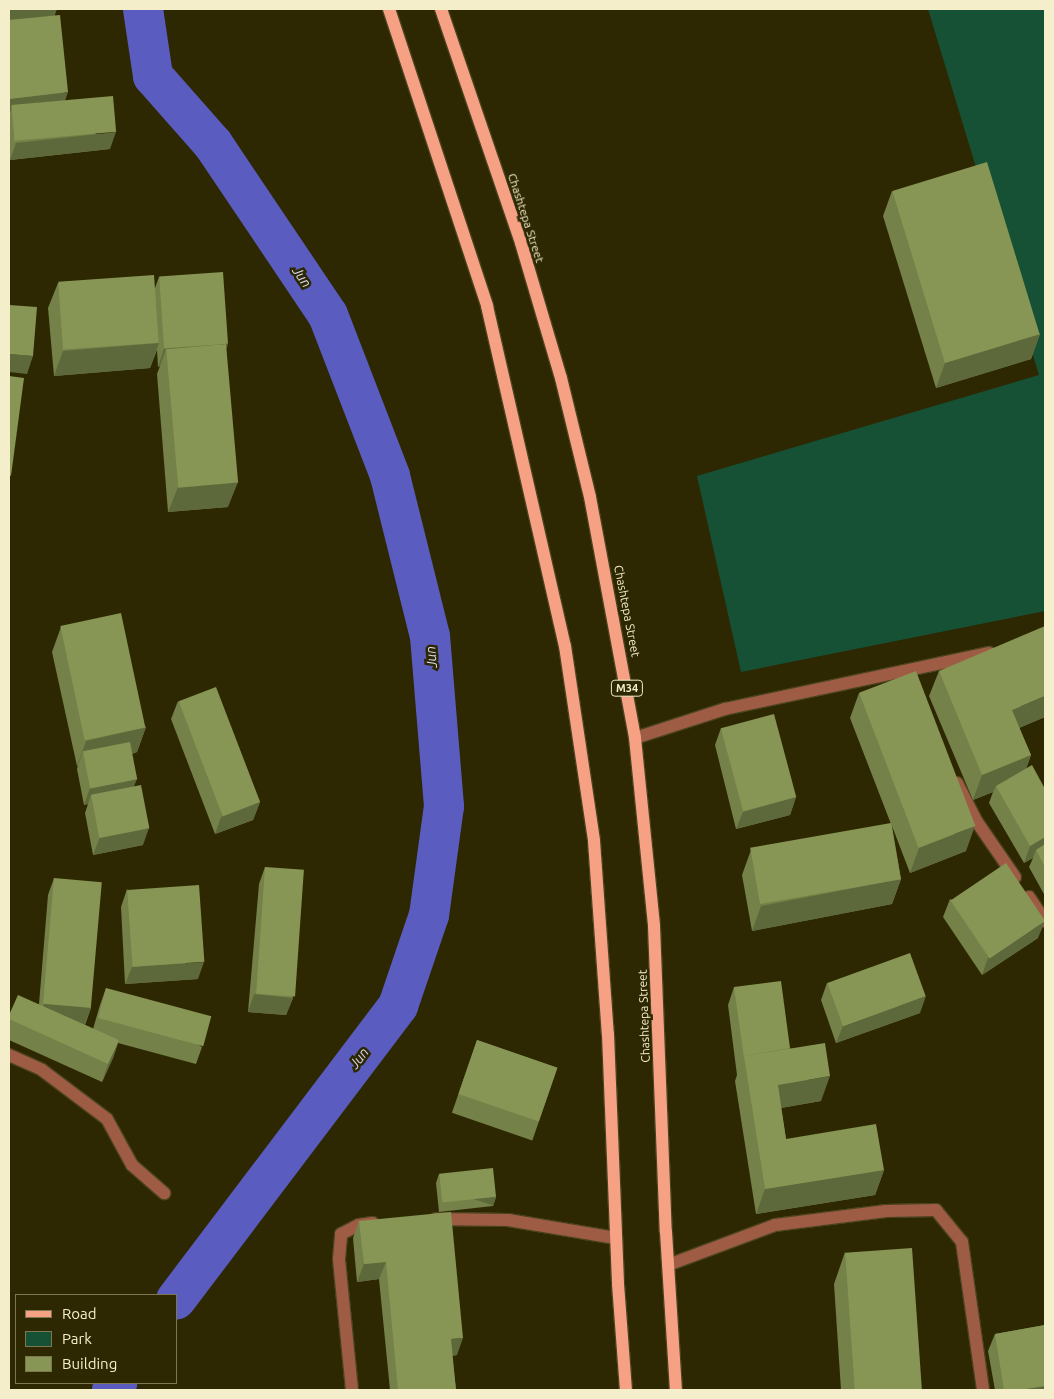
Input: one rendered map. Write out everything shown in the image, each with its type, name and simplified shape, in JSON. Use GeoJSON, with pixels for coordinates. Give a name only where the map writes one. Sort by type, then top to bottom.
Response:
{"type":"FeatureCollection","features":[{"type":"Feature","properties":{"kind":"main road"},"geometry":{"type":"LineString","coordinates":[[389,9],[487,306],[565,646],[594,841],[608,1034],[616,1238],[626,1390]]}},
{"type":"Feature","properties":{"kind":"main road","name":"Chashtepa Street"},"geometry":{"type":"LineString","coordinates":[[441,9],[521,243],[561,378],[590,497],[636,738],[654,926],[668,1265],[676,1390]]}},
{"type":"Feature","properties":{"kind":"street"},"geometry":{"type":"LineString","coordinates":[[636,738],[725,709],[910,675],[1000,651]]}},
{"type":"Feature","properties":{"kind":"street"},"geometry":{"type":"LineString","coordinates":[[953,776],[977,822],[1045,921]]}},
{"type":"Feature","properties":{"kind":"street"},"geometry":{"type":"LineString","coordinates":[[9,1055],[42,1070],[107,1119],[132,1165],[164,1193]]}},
{"type":"Feature","properties":{"kind":"street"},"geometry":{"type":"LineString","coordinates":[[668,1265],[775,1225],[886,1211],[936,1210],[962,1242],[983,1390]]}},
{"type":"Feature","properties":{"kind":"street"},"geometry":{"type":"LineString","coordinates":[[424,1219],[508,1220],[616,1238]]}},
{"type":"Feature","properties":{"kind":"street"},"geometry":{"type":"LineString","coordinates":[[352,1390],[339,1259],[341,1234],[359,1225],[387,1221]]}},
{"type":"Feature","properties":{"kind":"green space"},"geometry":{"type":"Polygon","coordinates":[[[928,9],[1045,9],[1045,611],[741,672],[697,476],[1039,375],[928,9]]]}},
{"type":"Feature","properties":{"kind":"building"},"geometry":{"type":"Polygon","coordinates":[[[60,15],[68,92],[9,99],[9,20],[60,15]]]}},
{"type":"Feature","properties":{"kind":"building"},"geometry":{"type":"Polygon","coordinates":[[[113,96],[116,132],[15,141],[11,105],[113,96]]]}},
{"type":"Feature","properties":{"kind":"building"},"geometry":{"type":"Polygon","coordinates":[[[987,162],[1040,334],[945,363],[892,191],[987,162]]]}},
{"type":"Feature","properties":{"kind":"building"},"geometry":{"type":"Polygon","coordinates":[[[223,272],[228,344],[164,348],[159,276],[223,272]]]}},
{"type":"Feature","properties":{"kind":"building"},"geometry":{"type":"Polygon","coordinates":[[[154,275],[159,343],[63,350],[58,282],[154,275]]]}},
{"type":"Feature","properties":{"kind":"building"},"geometry":{"type":"Polygon","coordinates":[[[9,305],[37,307],[33,356],[9,354],[9,305]]]}},
{"type":"Feature","properties":{"kind":"building"},"geometry":{"type":"Polygon","coordinates":[[[226,344],[238,482],[178,488],[166,349],[226,344]]]}},
{"type":"Feature","properties":{"kind":"building"},"geometry":{"type":"Polygon","coordinates":[[[9,376],[24,378],[11,476],[9,475],[9,376]]]}},
{"type":"Feature","properties":{"kind":"building"},"geometry":{"type":"Polygon","coordinates":[[[121,613],[145,727],[85,740],[60,626],[121,613]]]}},
{"type":"Feature","properties":{"kind":"building"},"geometry":{"type":"Polygon","coordinates":[[[1045,626],[1045,696],[1012,710],[1031,755],[982,775],[939,671],[1045,626]]]}},
{"type":"Feature","properties":{"kind":"building"},"geometry":{"type":"Polygon","coordinates":[[[916,671],[975,826],[919,848],[859,693],[916,671]]]}},
{"type":"Feature","properties":{"kind":"building"},"geometry":{"type":"Polygon","coordinates":[[[216,687],[260,802],[223,816],[179,701],[216,687]]]}},
{"type":"Feature","properties":{"kind":"building"},"geometry":{"type":"Polygon","coordinates":[[[774,714],[796,797],[743,811],[721,728],[774,714]]]}},
{"type":"Feature","properties":{"kind":"building"},"geometry":{"type":"Polygon","coordinates":[[[130,742],[137,779],[90,788],[83,751],[130,742]]]}},
{"type":"Feature","properties":{"kind":"building"},"geometry":{"type":"Polygon","coordinates":[[[1032,765],[1045,789],[1045,837],[1030,846],[996,786],[1032,765]]]}},
{"type":"Feature","properties":{"kind":"building"},"geometry":{"type":"Polygon","coordinates":[[[141,785],[149,828],[99,838],[91,795],[141,785]]]}},
{"type":"Feature","properties":{"kind":"building"},"geometry":{"type":"Polygon","coordinates":[[[891,823],[901,879],[760,904],[750,848],[891,823]]]}},
{"type":"Feature","properties":{"kind":"building"},"geometry":{"type":"Polygon","coordinates":[[[1045,844],[1045,867],[1036,850],[1045,844]]]}},
{"type":"Feature","properties":{"kind":"building"},"geometry":{"type":"Polygon","coordinates":[[[1006,863],[1045,921],[990,958],[950,900],[1006,863]]]}},
{"type":"Feature","properties":{"kind":"building"},"geometry":{"type":"Polygon","coordinates":[[[265,867],[304,870],[295,996],[256,994],[265,867]]]}},
{"type":"Feature","properties":{"kind":"building"},"geometry":{"type":"Polygon","coordinates":[[[54,878],[102,882],[91,1008],[43,1004],[54,878]]]}},
{"type":"Feature","properties":{"kind":"building"},"geometry":{"type":"Polygon","coordinates":[[[199,885],[204,962],[133,967],[127,890],[199,885]]]}},
{"type":"Feature","properties":{"kind":"building"},"geometry":{"type":"Polygon","coordinates":[[[910,953],[926,996],[843,1026],[827,983],[910,953]]]}},
{"type":"Feature","properties":{"kind":"building"},"geometry":{"type":"Polygon","coordinates":[[[781,981],[790,1048],[744,1056],[744,1058],[734,987],[781,981]]]}},
{"type":"Feature","properties":{"kind":"building"},"geometry":{"type":"Polygon","coordinates":[[[106,988],[211,1016],[203,1046],[98,1018],[106,988]]]}},
{"type":"Feature","properties":{"kind":"building"},"geometry":{"type":"Polygon","coordinates":[[[18,995],[119,1040],[108,1064],[9,1019],[18,995]]]}},
{"type":"Feature","properties":{"kind":"building"},"geometry":{"type":"Polygon","coordinates":[[[477,1040],[557,1068],[539,1122],[458,1094],[477,1040]]]}},
{"type":"Feature","properties":{"kind":"building"},"geometry":{"type":"Polygon","coordinates":[[[825,1043],[830,1076],[778,1085],[786,1139],[876,1124],[884,1170],[765,1189],[744,1056],[825,1043]]]}},
{"type":"Feature","properties":{"kind":"building"},"geometry":{"type":"Polygon","coordinates":[[[493,1168],[496,1197],[442,1202],[439,1174],[493,1168]]]}},
{"type":"Feature","properties":{"kind":"building"},"geometry":{"type":"Polygon","coordinates":[[[451,1212],[463,1338],[451,1339],[456,1390],[398,1390],[386,1262],[364,1264],[359,1221],[451,1212]]]}},
{"type":"Feature","properties":{"kind":"building"},"geometry":{"type":"Polygon","coordinates":[[[912,1248],[922,1390],[855,1390],[845,1253],[912,1248]]]}},
{"type":"Feature","properties":{"kind":"building"},"geometry":{"type":"Polygon","coordinates":[[[1045,1325],[1045,1386],[1004,1390],[995,1334],[1045,1325]]]}},
{"type":"Feature","properties":{"kind":"waterway","name":"Jun"},"geometry":{"type":"LineString","coordinates":[[143,9],[153,76],[213,144],[328,315],[390,476],[430,636],[444,806],[429,915],[398,1006],[178,1297]]}},
{"type":"Feature","properties":{"kind":"waterway","name":"Jun"},"geometry":{"type":"LineString","coordinates":[[112,1390],[116,1384]]}}]}
